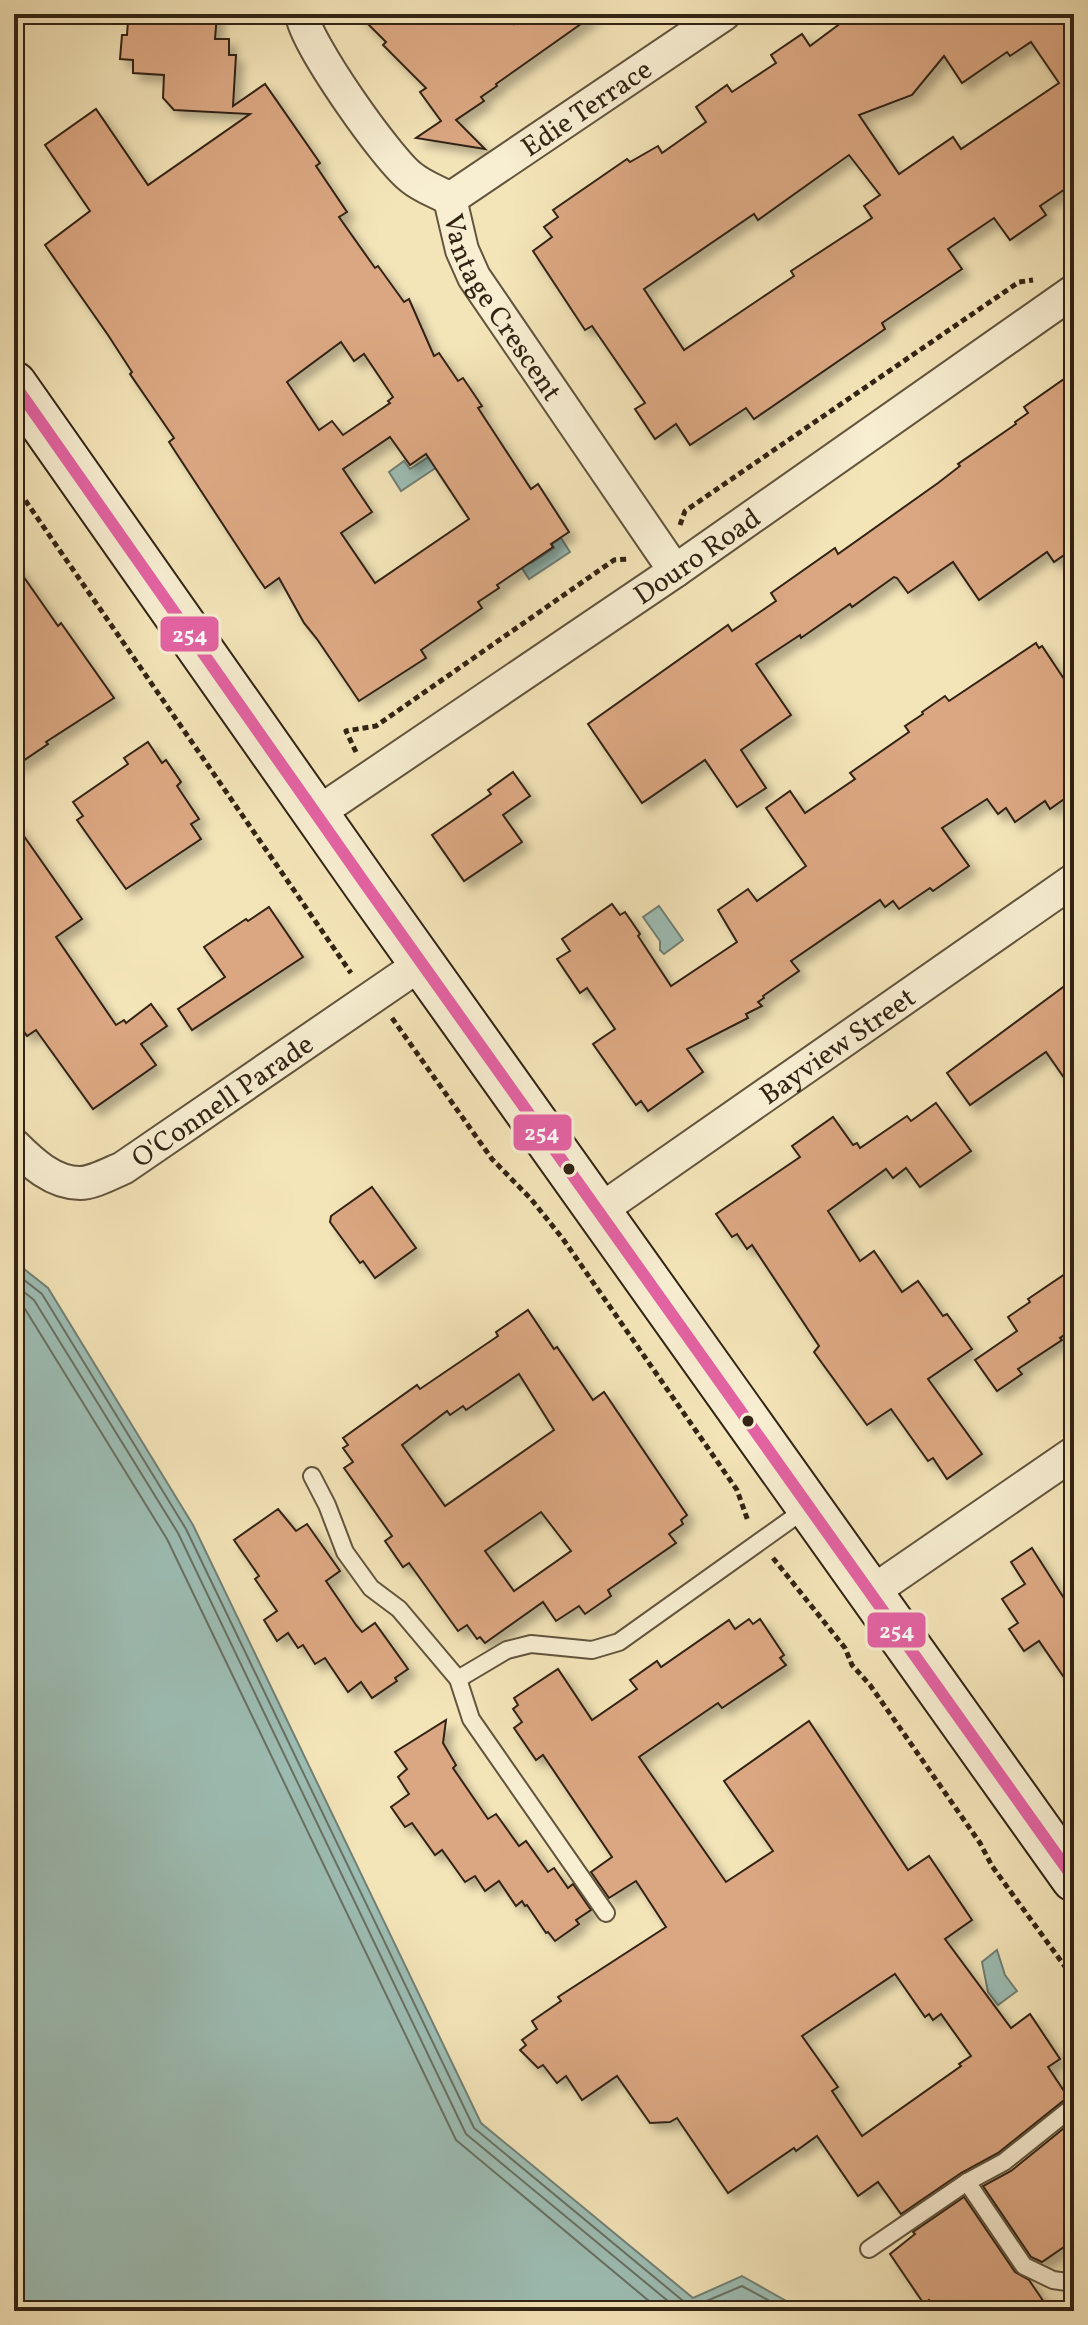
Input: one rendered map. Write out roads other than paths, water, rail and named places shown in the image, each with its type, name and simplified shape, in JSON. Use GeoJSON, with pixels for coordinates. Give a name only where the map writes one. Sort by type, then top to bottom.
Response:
{"type":"FeatureCollection","features":[{"type":"Feature","properties":{"kind":"main road"},"geometry":{"type":"LineString","coordinates":[[14,384],[1074,1879]]}},
{"type":"Feature","properties":{"kind":"street","name":"Vantage Crescent"},"geometry":{"type":"LineString","coordinates":[[302,14],[302,22],[315,49],[392,158],[412,179],[450,199],[462,250],[474,277],[675,571]]}},
{"type":"Feature","properties":{"kind":"street","name":"Edie Terrace"},"geometry":{"type":"LineString","coordinates":[[450,199],[724,14]]}},
{"type":"Feature","properties":{"kind":"street","name":"Douro Road"},"geometry":{"type":"LineString","coordinates":[[316,814],[675,571],[1074,291]]}},
{"type":"Feature","properties":{"kind":"street","name":"Bayview Street"},"geometry":{"type":"LineString","coordinates":[[599,1211],[1074,880]]}},
{"type":"Feature","properties":{"kind":"street","name":"O'Connell Parade"},"geometry":{"type":"LineString","coordinates":[[14,1145],[49,1175],[81,1183],[123,1168],[422,963]]}},
{"type":"Feature","properties":{"kind":"street"},"geometry":{"type":"LineString","coordinates":[[869,1594],[1074,1453]]}},
{"type":"Feature","properties":{"kind":"lane"},"geometry":{"type":"LineString","coordinates":[[312,1476],[345,1552],[371,1588],[399,1609],[458,1679],[471,1719],[606,1913]]}},
{"type":"Feature","properties":{"kind":"lane"},"geometry":{"type":"LineString","coordinates":[[458,1679],[507,1650],[531,1644],[592,1650],[619,1642],[808,1507]]}},
{"type":"Feature","properties":{"kind":"lane"},"geometry":{"type":"LineString","coordinates":[[869,2249],[967,2182],[1004,2162],[1074,2106]]}},
{"type":"Feature","properties":{"kind":"lane"},"geometry":{"type":"LineString","coordinates":[[967,2182],[1024,2266],[1053,2280],[1074,2283]]}},
{"type":"Feature","properties":{"kind":"water"},"geometry":{"type":"Polygon","coordinates":[[[433,454],[440,465],[401,491],[389,472],[404,461],[410,469],[433,454]]]}},
{"type":"Feature","properties":{"kind":"water"},"geometry":{"type":"Polygon","coordinates":[[[561,538],[570,552],[529,579],[520,565],[528,560],[531,563],[554,548],[552,544],[561,538]]]}},
{"type":"Feature","properties":{"kind":"water"},"geometry":{"type":"Polygon","coordinates":[[[659,906],[683,940],[664,954],[660,950],[660,941],[643,917],[659,906]]]}},
{"type":"Feature","properties":{"kind":"water"},"geometry":{"type":"Polygon","coordinates":[[[14,1261],[48,1288],[193,1525],[481,2123],[693,2298],[742,2276],[804,2311],[14,2311],[14,1261]]]}},
{"type":"Feature","properties":{"kind":"water"},"geometry":{"type":"Polygon","coordinates":[[[997,1950],[1005,1975],[1017,1991],[998,2005],[988,1992],[982,1962],[997,1950]]]}}]}
